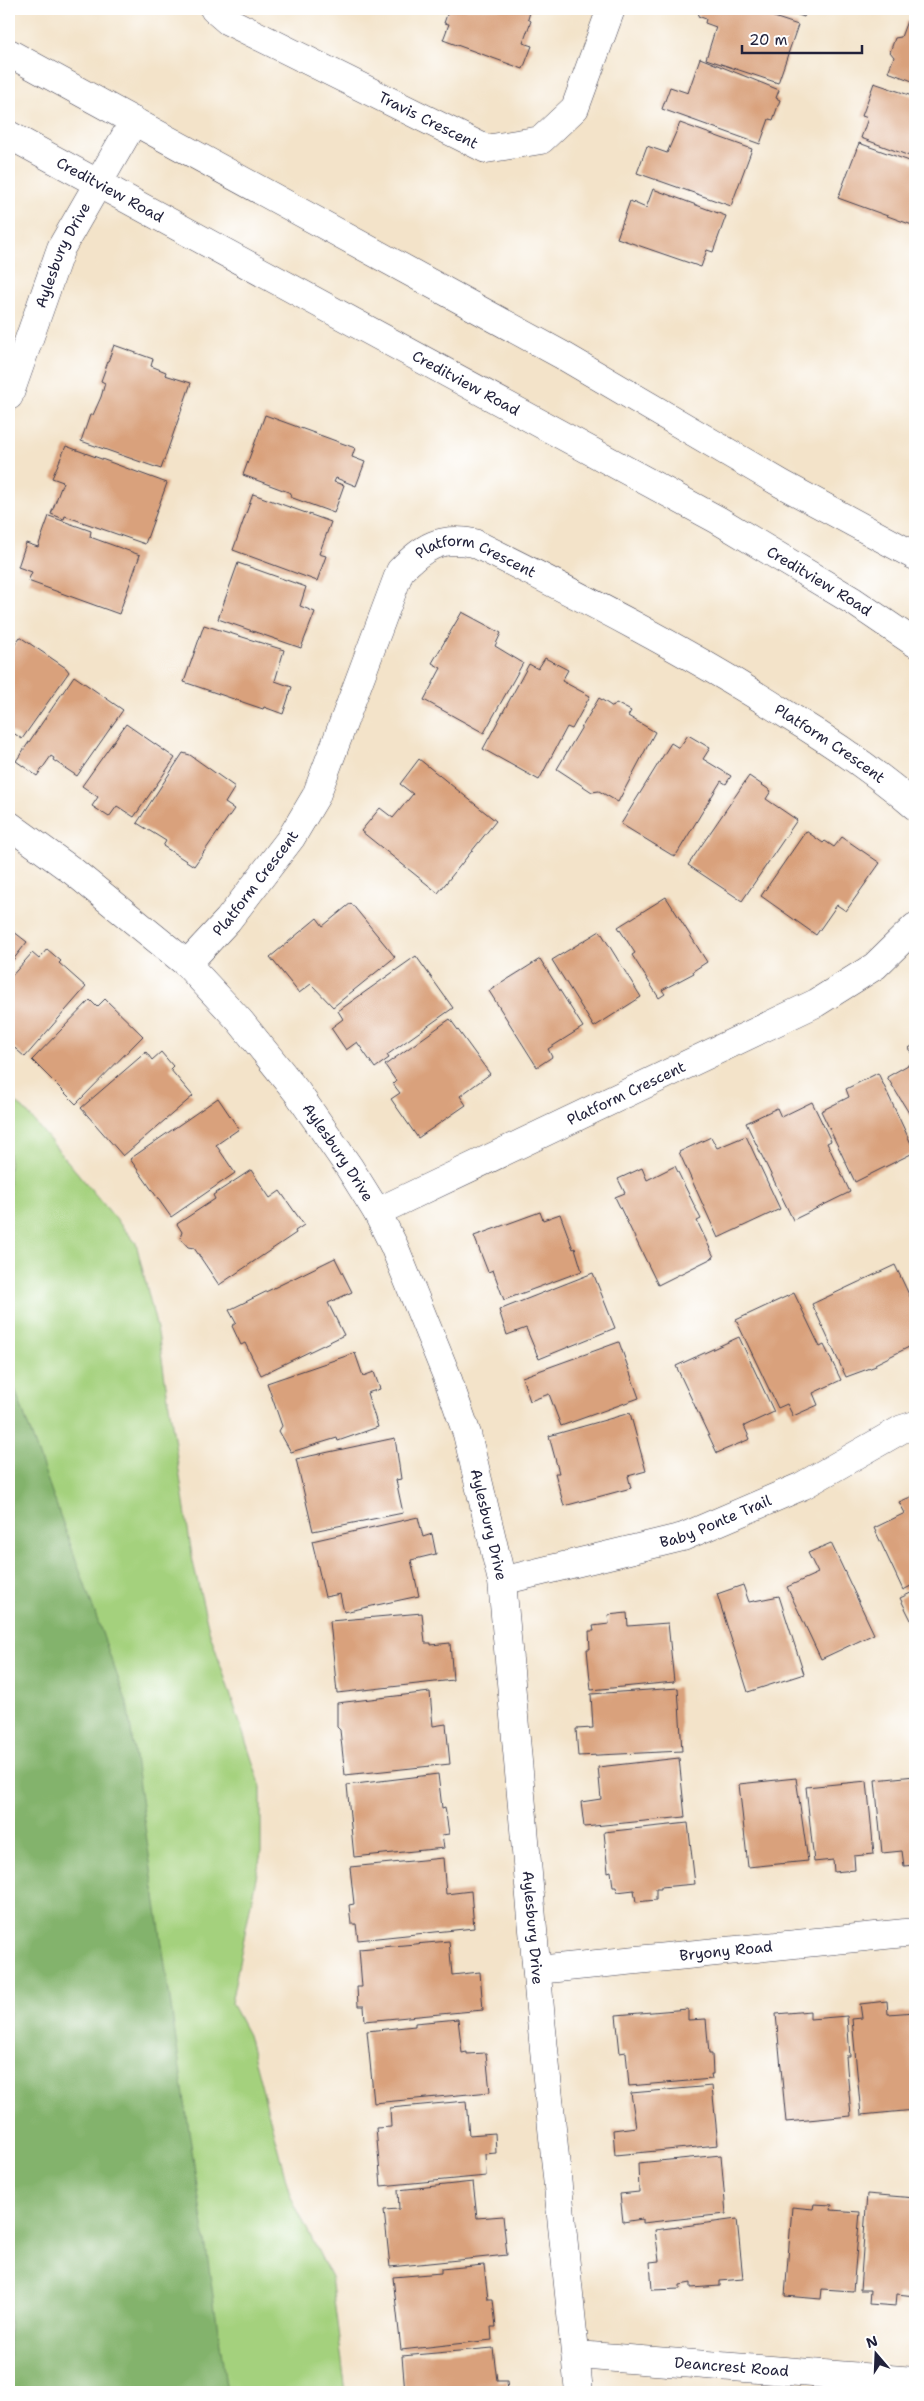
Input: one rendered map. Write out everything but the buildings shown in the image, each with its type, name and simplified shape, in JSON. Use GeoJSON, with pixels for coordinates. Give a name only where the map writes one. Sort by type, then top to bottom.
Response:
{"type":"FeatureCollection","features":[{"type":"Feature","properties":{"kind":"street","name":"Travis Crescent"},"geometry":{"type":"LineString","coordinates":[[214,9],[228,21],[486,150],[541,140],[575,108],[611,9]]}},
{"type":"Feature","properties":{"kind":"street"},"geometry":{"type":"LineString","coordinates":[[9,53],[562,355],[782,484],[915,556]]}},
{"type":"Feature","properties":{"kind":"street","name":"Aylesbury Drive"},"geometry":{"type":"LineString","coordinates":[[9,396],[61,248],[134,121]]}},
{"type":"Feature","properties":{"kind":"street","name":"Creditview Road"},"geometry":{"type":"LineString","coordinates":[[9,135],[718,520],[853,601],[915,643]]}},
{"type":"Feature","properties":{"kind":"street","name":"Platform Crescent"},"geometry":{"type":"LineString","coordinates":[[187,964],[228,920],[290,838],[306,813],[316,796],[400,571],[417,552],[442,542],[459,540],[474,543],[670,643],[740,684],[820,735],[871,771],[915,806]]}},
{"type":"Feature","properties":{"kind":"street","name":"Aylesbury Drive"},"geometry":{"type":"LineString","coordinates":[[9,825],[74,872],[187,964],[240,1021],[297,1092],[377,1212],[431,1334],[467,1434],[502,1581],[537,1970],[577,2355],[579,2392]]}},
{"type":"Feature","properties":{"kind":"street","name":"Platform Crescent"},"geometry":{"type":"LineString","coordinates":[[377,1212],[816,1003],[875,966],[915,927]]}},
{"type":"Feature","properties":{"kind":"street","name":"Baby Ponte Trail"},"geometry":{"type":"LineString","coordinates":[[502,1581],[683,1537],[802,1486],[902,1429],[915,1425]]}},
{"type":"Feature","properties":{"kind":"street","name":"Bryony Road"},"geometry":{"type":"LineString","coordinates":[[537,1970],[915,1932]]}},
{"type":"Feature","properties":{"kind":"street","name":"Deancrest Road"},"geometry":{"type":"LineString","coordinates":[[577,2355],[915,2381]]}},
{"type":"Feature","properties":{"kind":"green space"},"geometry":{"type":"Polygon","coordinates":[[[9,1098],[23,1108],[136,1243],[158,1333],[193,1562],[209,1630],[261,1787],[261,1853],[231,2003],[248,2035],[290,2195],[331,2277],[346,2392],[9,2392],[9,1098]]]}},
{"type":"Feature","properties":{"kind":"green space"},"geometry":{"type":"Polygon","coordinates":[[[9,1372],[127,1703],[227,2392],[9,2392],[9,1372]]]}}]}
